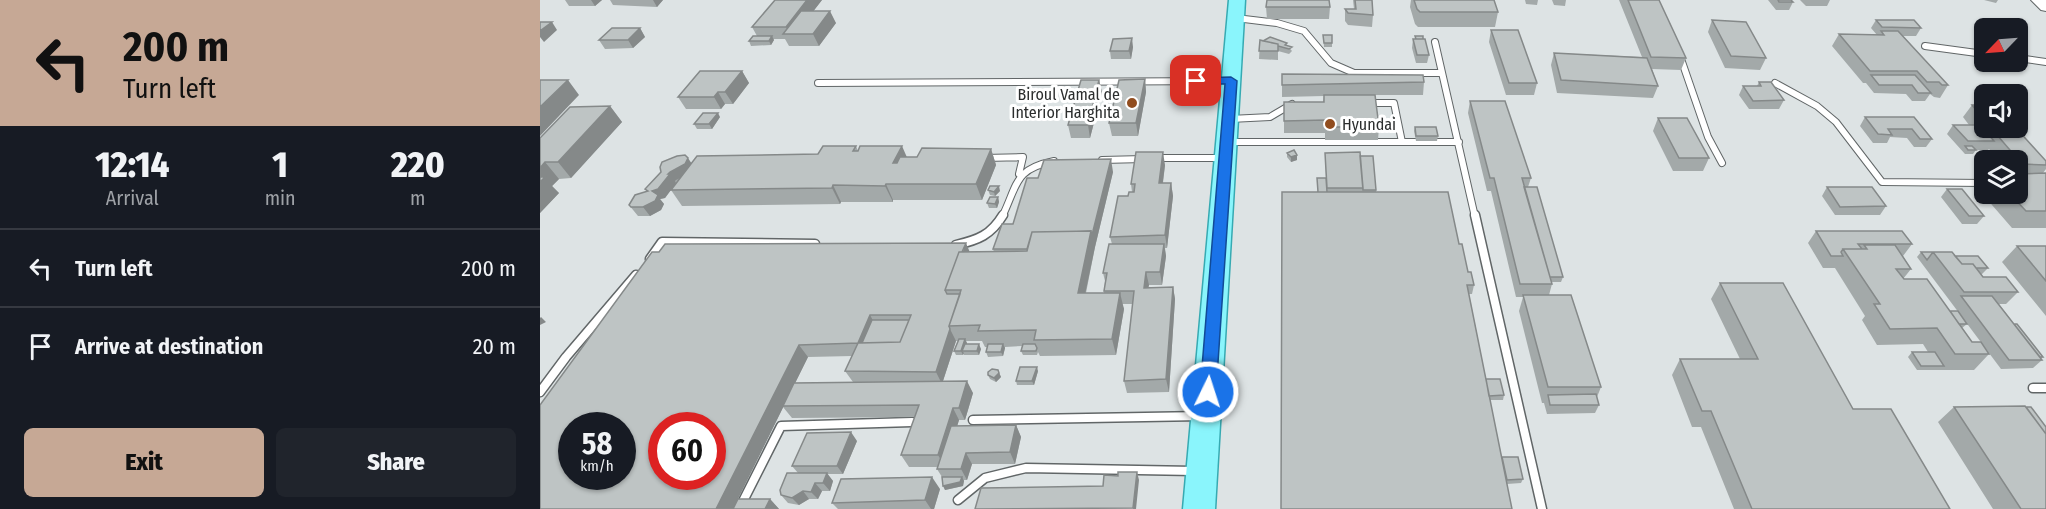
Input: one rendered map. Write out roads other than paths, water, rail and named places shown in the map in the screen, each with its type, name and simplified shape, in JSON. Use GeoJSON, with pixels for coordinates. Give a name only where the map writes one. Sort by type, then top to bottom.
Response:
{"type":"FeatureCollection","features":[{"type":"Feature","properties":{"kind":"main road"},"geometry":{"type":"LineString","coordinates":[[1199,509],[1237,9]]}},
{"type":"Feature","properties":{"kind":"street"},"geometry":{"type":"LineString","coordinates":[[2038,0],[2046,7]]}},
{"type":"Feature","properties":{"kind":"lane"},"geometry":{"type":"LineString","coordinates":[[1237,9],[1304,31],[1320,55],[1342,71],[1442,74]]}},
{"type":"Feature","properties":{"kind":"lane"},"geometry":{"type":"LineString","coordinates":[[1435,42],[1542,509]]}},
{"type":"Feature","properties":{"kind":"lane"},"geometry":{"type":"LineString","coordinates":[[1925,46],[1974,53]]}},
{"type":"Feature","properties":{"kind":"lane"},"geometry":{"type":"LineString","coordinates":[[1677,48],[1708,137],[1722,163]]}},
{"type":"Feature","properties":{"kind":"lane"},"geometry":{"type":"LineString","coordinates":[[2028,59],[2046,62]]}},
{"type":"Feature","properties":{"kind":"lane"},"geometry":{"type":"LineString","coordinates":[[818,83],[1231,81]]}},
{"type":"Feature","properties":{"kind":"lane"},"geometry":{"type":"LineString","coordinates":[[1775,83],[1817,106],[1836,122],[1882,182],[1974,183]]}},
{"type":"Feature","properties":{"kind":"lane"},"geometry":{"type":"LineString","coordinates":[[1360,103],[1394,102],[1402,142]]}},
{"type":"Feature","properties":{"kind":"lane"},"geometry":{"type":"LineString","coordinates":[[1227,140],[1292,104],[1303,104]]}},
{"type":"Feature","properties":{"kind":"lane"},"geometry":{"type":"LineString","coordinates":[[1088,160],[1227,140],[1459,142]]}},
{"type":"Feature","properties":{"kind":"lane"},"geometry":{"type":"LineString","coordinates":[[976,158],[1023,157],[1044,161],[1066,161]]}},
{"type":"Feature","properties":{"kind":"lane"},"geometry":{"type":"LineString","coordinates":[[948,246],[974,241],[999,225],[1017,180],[1023,157]]}},
{"type":"Feature","properties":{"kind":"lane"},"geometry":{"type":"LineString","coordinates":[[1017,180],[1027,168],[1044,161]]}},
{"type":"Feature","properties":{"kind":"lane"},"geometry":{"type":"LineString","coordinates":[[646,263],[662,242],[819,244]]}},
{"type":"Feature","properties":{"kind":"lane"},"geometry":{"type":"LineString","coordinates":[[540,392],[566,357],[639,272]]}},
{"type":"Feature","properties":{"kind":"lane"},"geometry":{"type":"LineString","coordinates":[[2033,388],[2046,388]]}},
{"type":"Feature","properties":{"kind":"lane"},"geometry":{"type":"LineString","coordinates":[[973,420],[1206,416]]}},
{"type":"Feature","properties":{"kind":"lane"},"geometry":{"type":"LineString","coordinates":[[739,509],[781,426],[912,422]]}},
{"type":"Feature","properties":{"kind":"lane"},"geometry":{"type":"LineString","coordinates":[[958,500],[985,478],[1026,468],[1202,471]]}},
{"type":"Feature","properties":{"kind":"place","name":"Biroul Vamal de Interior Harghita"},"geometry":{"type":"Point","coordinates":[1132,103]}},
{"type":"Feature","properties":{"kind":"place","name":"Hyundai"},"geometry":{"type":"Point","coordinates":[1330,124]}}]}
